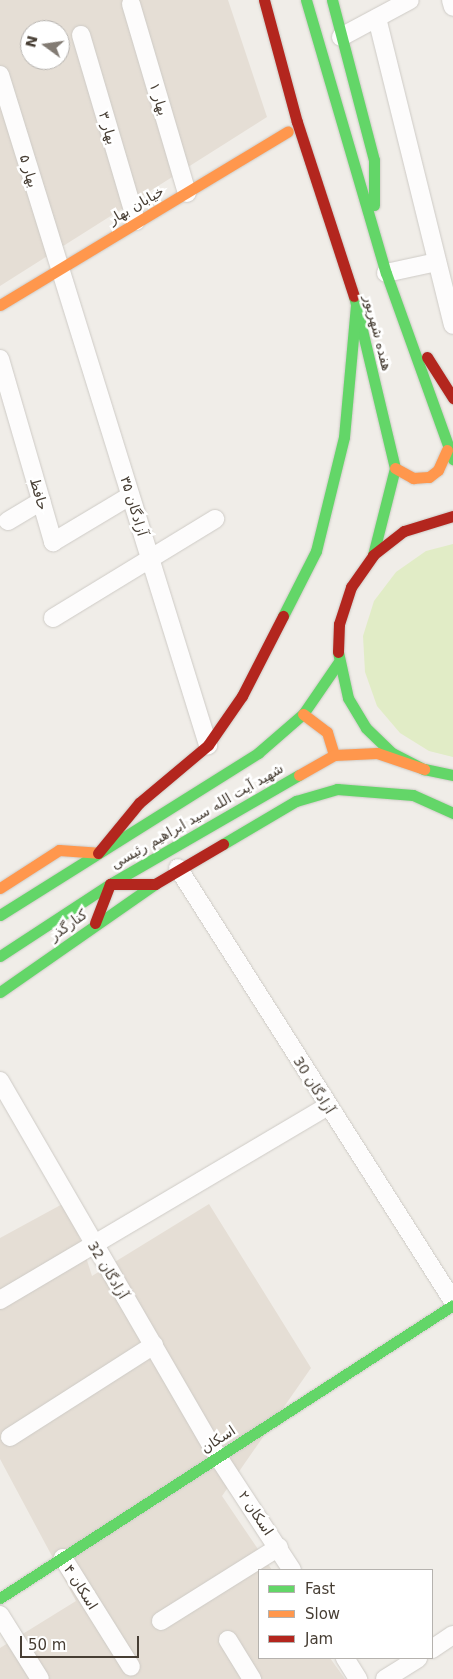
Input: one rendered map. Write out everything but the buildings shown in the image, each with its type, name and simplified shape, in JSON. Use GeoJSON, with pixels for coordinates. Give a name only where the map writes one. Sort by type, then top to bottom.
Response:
{"type":"FeatureCollection","features":[{"type":"Feature","properties":{"kind":"main road"},"geometry":{"type":"LineString","coordinates":[[253,0],[297,165]]}},
{"type":"Feature","properties":{"kind":"main road","name":"هفده شهریور"},"geometry":{"type":"LineString","coordinates":[[264,0],[297,122],[356,304],[395,468],[373,555]]}},
{"type":"Feature","properties":{"kind":"main road","name":"هفده شهریور"},"geometry":{"type":"LineString","coordinates":[[306,0],[335,107],[386,273],[450,455]]}},
{"type":"Feature","properties":{"kind":"main road"},"geometry":{"type":"LineString","coordinates":[[332,0],[374,160],[373,228]]}},
{"type":"Feature","properties":{"kind":"main road","name":"خیابان بهار"},"geometry":{"type":"LineString","coordinates":[[0,305],[59,267],[187,193],[288,131]]}},
{"type":"Feature","properties":{"kind":"main road"},"geometry":{"type":"LineString","coordinates":[[301,182],[331,227]]}},
{"type":"Feature","properties":{"kind":"main road"},"geometry":{"type":"LineString","coordinates":[[0,888],[59,850],[98,853],[139,803],[208,745],[242,696],[316,552],[344,437],[356,304]]}},
{"type":"Feature","properties":{"kind":"main road"},"geometry":{"type":"LineString","coordinates":[[402,315],[453,398]]}},
{"type":"Feature","properties":{"kind":"main road"},"geometry":{"type":"LineString","coordinates":[[395,468],[407,477],[429,477],[438,470],[450,455]]}},
{"type":"Feature","properties":{"kind":"main road"},"geometry":{"type":"LineString","coordinates":[[453,516],[404,531],[373,555],[351,587],[339,624],[338,663],[348,698],[366,728],[392,752],[424,769],[453,775]]}},
{"type":"Feature","properties":{"kind":"main road","name":"شهید آیت الله سید ابراهیم رئیسی"},"geometry":{"type":"LineString","coordinates":[[0,915],[258,753],[303,714],[338,663]]}},
{"type":"Feature","properties":{"kind":"main road"},"geometry":{"type":"LineString","coordinates":[[303,714],[327,732],[334,755]]}},
{"type":"Feature","properties":{"kind":"main road","name":"شهید آیت الله سید ابراهیم رئیسی"},"geometry":{"type":"LineString","coordinates":[[0,956],[110,884],[334,755],[377,753],[424,769]]}},
{"type":"Feature","properties":{"kind":"main road","name":"کنارگذر"},"geometry":{"type":"LineString","coordinates":[[0,992],[95,923],[178,868],[296,801],[337,789],[413,795],[453,813]]}},
{"type":"Feature","properties":{"kind":"main road"},"geometry":{"type":"LineString","coordinates":[[95,923],[110,884],[155,884]]}},
{"type":"Feature","properties":{"kind":"main road","name":"اسکان"},"geometry":{"type":"LineString","coordinates":[[0,1598],[453,1305]]}},
{"type":"Feature","properties":{"kind":"street"},"geometry":{"type":"LineString","coordinates":[[451,0],[453,7]]}},
{"type":"Feature","properties":{"kind":"street"},"geometry":{"type":"LineString","coordinates":[[341,38],[399,3]]}},
{"type":"Feature","properties":{"kind":"street","name":"بهار ۱"},"geometry":{"type":"LineString","coordinates":[[131,4],[187,193]]}},
{"type":"Feature","properties":{"kind":"street"},"geometry":{"type":"LineString","coordinates":[[377,18],[453,325]]}},
{"type":"Feature","properties":{"kind":"street","name":"بهار ۳"},"geometry":{"type":"LineString","coordinates":[[81,34],[136,222]]}},
{"type":"Feature","properties":{"kind":"street","name":"بهار ۵"},"geometry":{"type":"LineString","coordinates":[[0,75],[59,267]]}},
{"type":"Feature","properties":{"kind":"street"},"geometry":{"type":"LineString","coordinates":[[386,273],[437,262]]}},
{"type":"Feature","properties":{"kind":"street","name":"آزادگان ۳۵"},"geometry":{"type":"LineString","coordinates":[[59,267],[208,745]]}},
{"type":"Feature","properties":{"kind":"street","name":"حافظ"},"geometry":{"type":"LineString","coordinates":[[0,359],[53,542],[130,496]]}},
{"type":"Feature","properties":{"kind":"street"},"geometry":{"type":"LineString","coordinates":[[8,522],[41,501]]}},
{"type":"Feature","properties":{"kind":"street"},"geometry":{"type":"LineString","coordinates":[[53,618],[214,519]]}},
{"type":"Feature","properties":{"kind":"street","name":"آزادگان 30"},"geometry":{"type":"LineString","coordinates":[[178,868],[453,1301]]}},
{"type":"Feature","properties":{"kind":"street","name":"آزادگان 32"},"geometry":{"type":"LineString","coordinates":[[0,1080],[92,1244],[154,1345],[218,1457]]}},
{"type":"Feature","properties":{"kind":"street"},"geometry":{"type":"LineString","coordinates":[[0,1300],[328,1106]]}},
{"type":"Feature","properties":{"kind":"street"},"geometry":{"type":"LineString","coordinates":[[10,1436],[154,1345]]}},
{"type":"Feature","properties":{"kind":"street","name":"اسکان ۲"},"geometry":{"type":"LineString","coordinates":[[218,1457],[291,1569]]}},
{"type":"Feature","properties":{"kind":"street"},"geometry":{"type":"LineString","coordinates":[[162,1621],[279,1548]]}},
{"type":"Feature","properties":{"kind":"street","name":"اسکان ۴"},"geometry":{"type":"LineString","coordinates":[[63,1558],[131,1667]]}},
{"type":"Feature","properties":{"kind":"street"},"geometry":{"type":"LineString","coordinates":[[0,1615],[40,1679]]}},
{"type":"Feature","properties":{"kind":"street"},"geometry":{"type":"LineString","coordinates":[[433,1648],[453,1635]]}},
{"type":"Feature","properties":{"kind":"street"},"geometry":{"type":"LineString","coordinates":[[228,1640],[252,1679]]}},
{"type":"Feature","properties":{"kind":"street"},"geometry":{"type":"LineString","coordinates":[[346,1659],[358,1679]]}},
{"type":"Feature","properties":{"kind":"street"},"geometry":{"type":"LineString","coordinates":[[385,1679],[416,1659]]}},
{"type":"Feature","properties":{"kind":"shaded area"},"geometry":{"type":"Polygon","coordinates":[[[0,0],[228,0],[267,117],[0,286],[0,0]]]}},
{"type":"Feature","properties":{"kind":"shaded area"},"geometry":{"type":"Polygon","coordinates":[[[68,1201],[92,1276],[209,1204],[311,1368],[222,1496],[271,1569],[258,1569],[258,1659],[331,1659],[345,1679],[0,1679],[0,1648],[76,1601],[0,1459],[0,1238],[68,1201]]]}},
{"type":"Feature","properties":{"kind":"green space"},"geometry":{"type":"Polygon","coordinates":[[[453,544],[453,757],[429,751],[400,733],[377,706],[365,672],[363,636],[374,601],[396,572],[426,551],[453,544]]]}},
{"type":"Feature","properties":{"kind":"traffic: fast"},"geometry":{"type":"LineString","coordinates":[[306,0],[386,273],[453,459]]}},
{"type":"Feature","properties":{"kind":"traffic: fast"},"geometry":{"type":"LineString","coordinates":[[332,0],[374,160],[374,205]]}},
{"type":"Feature","properties":{"kind":"traffic: fast"},"geometry":{"type":"LineString","coordinates":[[354,296],[395,468],[373,555]]}},
{"type":"Feature","properties":{"kind":"traffic: fast"},"geometry":{"type":"LineString","coordinates":[[283,616],[316,551],[344,437],[356,304]]}},
{"type":"Feature","properties":{"kind":"traffic: fast"},"geometry":{"type":"LineString","coordinates":[[338,652],[348,698],[366,728],[392,753],[424,769],[453,775]]}},
{"type":"Feature","properties":{"kind":"traffic: fast"},"geometry":{"type":"LineString","coordinates":[[0,915],[258,753],[303,714],[338,663]]}},
{"type":"Feature","properties":{"kind":"traffic: fast"},"geometry":{"type":"LineString","coordinates":[[0,956],[110,884],[299,775]]}},
{"type":"Feature","properties":{"kind":"traffic: fast"},"geometry":{"type":"LineString","coordinates":[[223,844],[296,801],[337,789],[413,795],[453,813]]}},
{"type":"Feature","properties":{"kind":"traffic: fast"},"geometry":{"type":"LineString","coordinates":[[0,992],[155,884]]}},
{"type":"Feature","properties":{"kind":"traffic: fast"},"geometry":{"type":"LineString","coordinates":[[0,1598],[453,1305]]}},
{"type":"Feature","properties":{"kind":"traffic: slow"},"geometry":{"type":"LineString","coordinates":[[0,305],[288,131]]}},
{"type":"Feature","properties":{"kind":"traffic: slow"},"geometry":{"type":"LineString","coordinates":[[395,468],[413,478],[429,477],[438,470],[447,450]]}},
{"type":"Feature","properties":{"kind":"traffic: slow"},"geometry":{"type":"LineString","coordinates":[[303,714],[327,732],[334,755]]}},
{"type":"Feature","properties":{"kind":"traffic: slow"},"geometry":{"type":"LineString","coordinates":[[299,775],[334,755],[377,753],[424,769]]}},
{"type":"Feature","properties":{"kind":"traffic: slow"},"geometry":{"type":"LineString","coordinates":[[0,888],[59,850],[98,853]]}},
{"type":"Feature","properties":{"kind":"traffic: jam"},"geometry":{"type":"LineString","coordinates":[[264,0],[297,122],[354,296]]}},
{"type":"Feature","properties":{"kind":"traffic: jam"},"geometry":{"type":"LineString","coordinates":[[427,357],[453,398]]}},
{"type":"Feature","properties":{"kind":"traffic: jam"},"geometry":{"type":"LineString","coordinates":[[338,652],[339,624],[351,587],[373,555],[404,531],[453,516]]}},
{"type":"Feature","properties":{"kind":"traffic: jam"},"geometry":{"type":"LineString","coordinates":[[98,853],[139,803],[208,745],[242,696],[283,616]]}},
{"type":"Feature","properties":{"kind":"traffic: jam"},"geometry":{"type":"LineString","coordinates":[[95,923],[110,884],[155,884],[223,844]]}}]}
